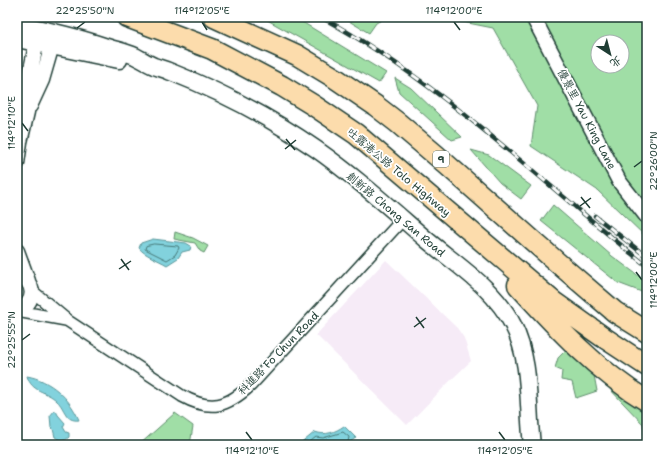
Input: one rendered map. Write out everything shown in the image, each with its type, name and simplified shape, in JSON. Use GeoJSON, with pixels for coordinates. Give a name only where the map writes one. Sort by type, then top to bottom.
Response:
{"type":"FeatureCollection","features":[{"type":"Feature","properties":{"kind":"highway","name":"吐露港公路 Tolo Highway"},"geometry":{"type":"LineString","coordinates":[[127,17],[212,49],[282,86],[313,105],[356,134],[555,303],[647,366]]}},
{"type":"Feature","properties":{"kind":"highway","name":"9"},"geometry":{"type":"LineString","coordinates":[[214,17],[297,55],[335,78],[376,106],[437,156],[615,312],[647,332]]}},
{"type":"Feature","properties":{"kind":"highway"},"geometry":{"type":"LineString","coordinates":[[482,241],[528,296],[586,356],[626,388],[647,401]]}},
{"type":"Feature","properties":{"kind":"main road","name":"創新路 Chong San Road"},"geometry":{"type":"LineString","coordinates":[[17,24],[46,37],[131,63],[154,66],[217,92],[262,115],[318,150],[353,177],[489,292],[501,305],[512,324],[523,349],[526,361],[532,445]]}},
{"type":"Feature","properties":{"kind":"main road","name":"創新路 Chong San Road"},"geometry":{"type":"LineString","coordinates":[[17,39],[46,37]]}},
{"type":"Feature","properties":{"kind":"street","name":"優景里 Yau King Lane"},"geometry":{"type":"LineString","coordinates":[[533,17],[620,181],[647,217]]}},
{"type":"Feature","properties":{"kind":"street"},"geometry":{"type":"LineString","coordinates":[[17,163],[27,112],[42,80],[46,37]]}},
{"type":"Feature","properties":{"kind":"street","name":"科進路 Fo Chun Road"},"geometry":{"type":"LineString","coordinates":[[25,282],[68,321],[182,396],[193,402],[217,406],[242,394],[251,385],[403,219]]}},
{"type":"Feature","properties":{"kind":"street"},"geometry":{"type":"LineString","coordinates":[[17,251],[25,282]]}},
{"type":"Feature","properties":{"kind":"street","name":"科進路 Fo Chun Road"},"geometry":{"type":"LineString","coordinates":[[17,310],[28,303],[31,297],[25,282]]}},
{"type":"Feature","properties":{"kind":"street","name":"科進路 Fo Chun Road"},"geometry":{"type":"LineString","coordinates":[[17,310],[68,321]]}},
{"type":"Feature","properties":{"kind":"shaded area"},"geometry":{"type":"Polygon","coordinates":[[[386,260],[457,328],[464,338],[471,361],[407,425],[316,335],[386,260]]]}},
{"type":"Feature","properties":{"kind":"green space"},"geometry":{"type":"Polygon","coordinates":[[[262,17],[294,17],[386,73],[379,83],[262,17]]]}},
{"type":"Feature","properties":{"kind":"green space"},"geometry":{"type":"Polygon","coordinates":[[[342,17],[387,17],[376,23],[369,33],[342,17]]]}},
{"type":"Feature","properties":{"kind":"green space"},"geometry":{"type":"Polygon","coordinates":[[[438,17],[647,17],[647,238],[597,190],[531,146],[537,106],[493,28],[438,17]]]}},
{"type":"Feature","properties":{"kind":"green space"},"geometry":{"type":"Polygon","coordinates":[[[395,78],[411,88],[462,137],[452,140],[399,92],[395,78]]]}},
{"type":"Feature","properties":{"kind":"green space"},"geometry":{"type":"Polygon","coordinates":[[[471,150],[489,155],[531,186],[521,199],[500,183],[471,150]]]}},
{"type":"Feature","properties":{"kind":"green space"},"geometry":{"type":"Polygon","coordinates":[[[553,205],[612,256],[647,282],[647,294],[618,283],[541,221],[553,205]]]}},
{"type":"Feature","properties":{"kind":"green space"},"geometry":{"type":"Polygon","coordinates":[[[175,232],[193,238],[208,246],[204,253],[200,251],[195,243],[174,239],[175,232]]]}},
{"type":"Feature","properties":{"kind":"green space"},"geometry":{"type":"Polygon","coordinates":[[[565,351],[593,370],[597,391],[576,398],[572,382],[561,380],[562,371],[555,368],[558,358],[565,351]]]}},
{"type":"Feature","properties":{"kind":"green space"},"geometry":{"type":"Polygon","coordinates":[[[605,384],[647,407],[647,445],[645,445],[643,424],[605,384]]]}},
{"type":"Feature","properties":{"kind":"green space"},"geometry":{"type":"Polygon","coordinates":[[[175,413],[193,426],[190,445],[139,445],[175,413]]]}},
{"type":"Feature","properties":{"kind":"water"},"geometry":{"type":"Polygon","coordinates":[[[153,239],[186,243],[191,246],[190,250],[182,252],[178,258],[167,265],[141,251],[139,248],[141,243],[153,239]]]}},
{"type":"Feature","properties":{"kind":"water"},"geometry":{"type":"Polygon","coordinates":[[[27,376],[44,381],[58,391],[65,397],[79,420],[74,420],[68,417],[60,404],[53,397],[32,386],[27,376]]]}},
{"type":"Feature","properties":{"kind":"water"},"geometry":{"type":"Polygon","coordinates":[[[54,411],[56,411],[65,423],[63,427],[66,432],[69,433],[69,437],[66,440],[61,440],[55,437],[51,427],[50,416],[54,411]]]}},
{"type":"Feature","properties":{"kind":"water"},"geometry":{"type":"Polygon","coordinates":[[[344,426],[356,438],[351,441],[354,445],[299,445],[315,432],[323,434],[330,433],[344,426]]]}},
{"type":"Feature","properties":{"kind":"railway"},"geometry":{"type":"LineString","coordinates":[[321,17],[365,43],[449,102],[647,266]]}},
{"type":"Feature","properties":{"kind":"railway"},"geometry":{"type":"LineString","coordinates":[[595,216],[647,257]]}}]}
